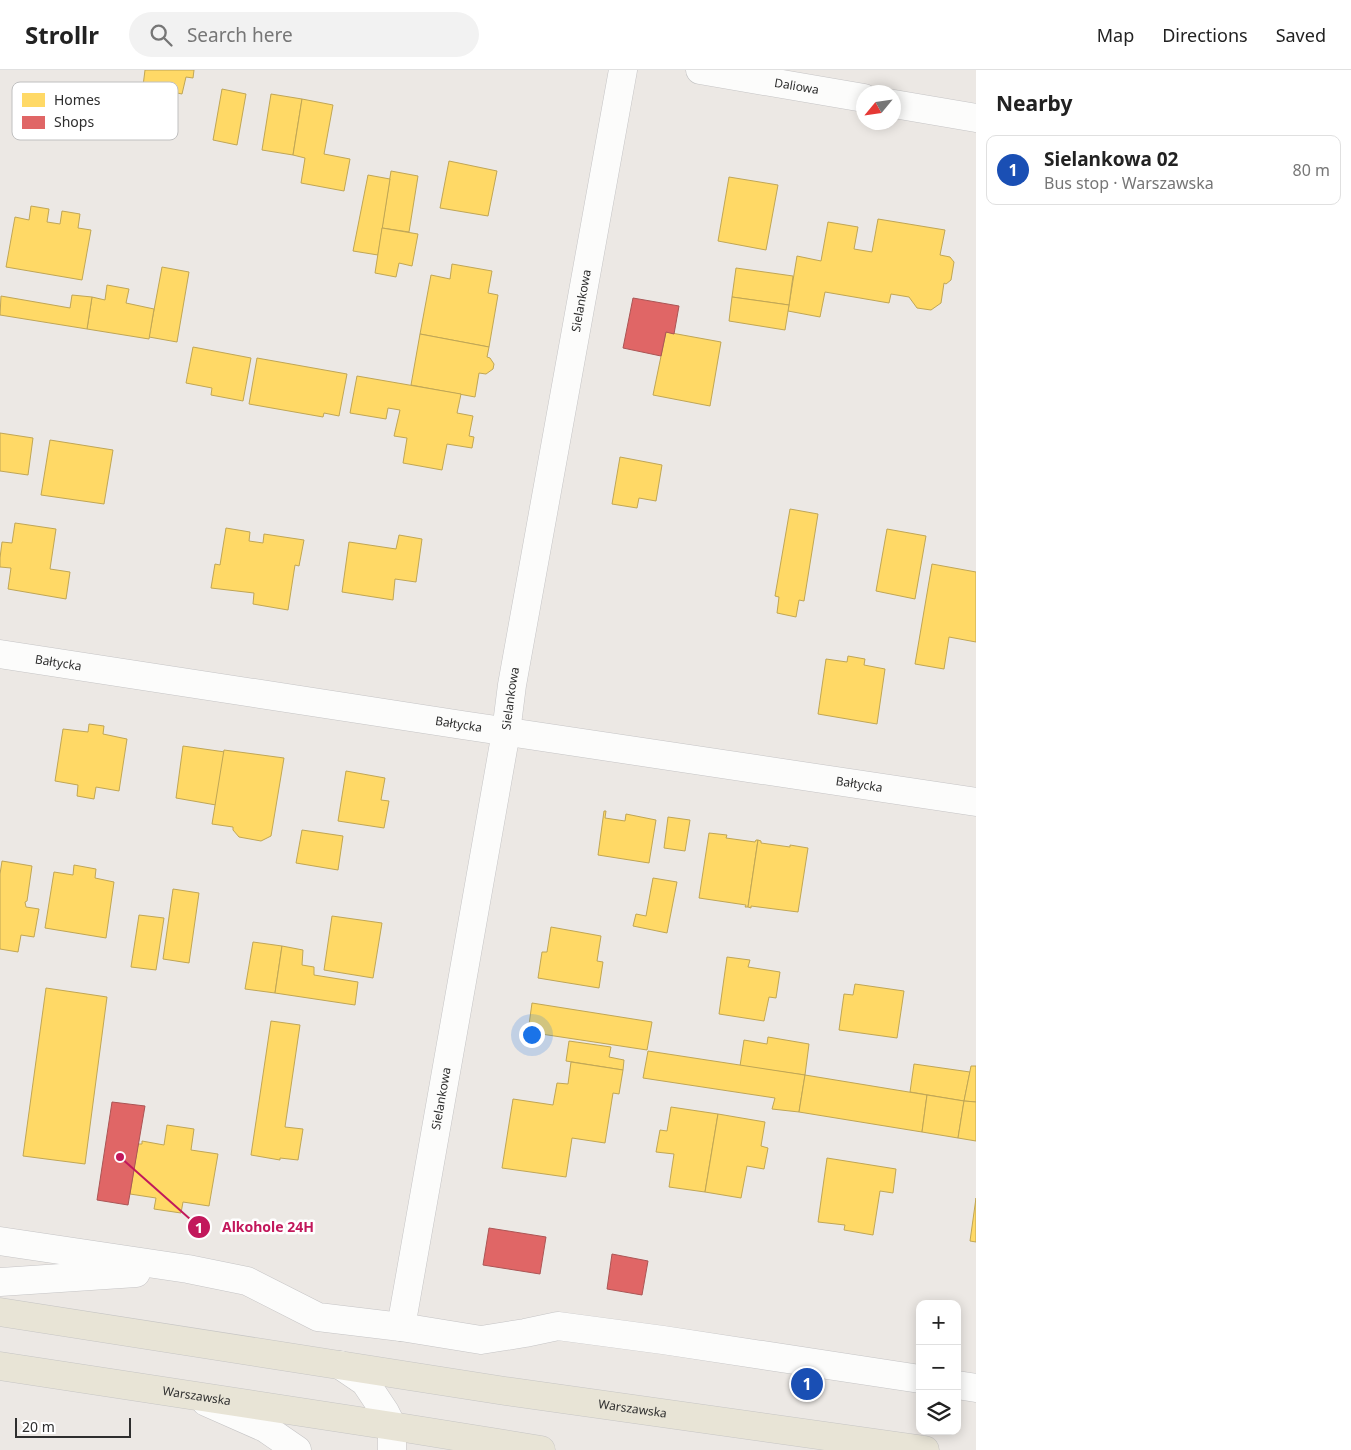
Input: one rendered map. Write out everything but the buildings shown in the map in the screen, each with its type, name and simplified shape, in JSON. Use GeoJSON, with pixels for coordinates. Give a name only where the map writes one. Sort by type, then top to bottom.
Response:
{"type":"FeatureCollection","features":[{"type":"Feature","properties":{"kind":"main road","name":"Warszawska"},"geometry":{"type":"LineString","coordinates":[[0,1312],[505,1391],[925,1450]]}},
{"type":"Feature","properties":{"kind":"main road","name":"Warszawska"},"geometry":{"type":"LineString","coordinates":[[0,1366],[189,1394],[392,1438],[541,1450]]}},
{"type":"Feature","properties":{"kind":"street","name":"Sielankowa"},"geometry":{"type":"LineString","coordinates":[[401,1327],[506,732],[515,666],[623,70]]}},
{"type":"Feature","properties":{"kind":"street","name":"Daliowa"},"geometry":{"type":"LineString","coordinates":[[700,70],[856,97]]}},
{"type":"Feature","properties":{"kind":"street"},"geometry":{"type":"LineString","coordinates":[[901,105],[976,118]]}},
{"type":"Feature","properties":{"kind":"street","name":"Bałtycka"},"geometry":{"type":"LineString","coordinates":[[0,654],[976,802]]}},
{"type":"Feature","properties":{"kind":"street"},"geometry":{"type":"LineString","coordinates":[[0,1241],[188,1269],[247,1281],[318,1317],[401,1327],[481,1340],[558,1326],[916,1378]]}},
{"type":"Feature","properties":{"kind":"street"},"geometry":{"type":"LineString","coordinates":[[0,1282],[188,1269]]}},
{"type":"Feature","properties":{"kind":"street","name":"Warszawska"},"geometry":{"type":"LineString","coordinates":[[340,1365],[364,1382],[385,1412],[392,1438]]}},
{"type":"Feature","properties":{"kind":"street"},"geometry":{"type":"LineString","coordinates":[[961,1386],[976,1388]]}},
{"type":"Feature","properties":{"kind":"street"},"geometry":{"type":"LineString","coordinates":[[189,1394],[265,1428],[297,1450]]}},
{"type":"Feature","properties":{"kind":"place","name":"Alkohole 24H"},"geometry":{"type":"Point","coordinates":[120,1157]}},
{"type":"Feature","properties":{"kind":"place","name":"Sielankowa 02"},"geometry":{"type":"Point","coordinates":[807,1384]}}]}
